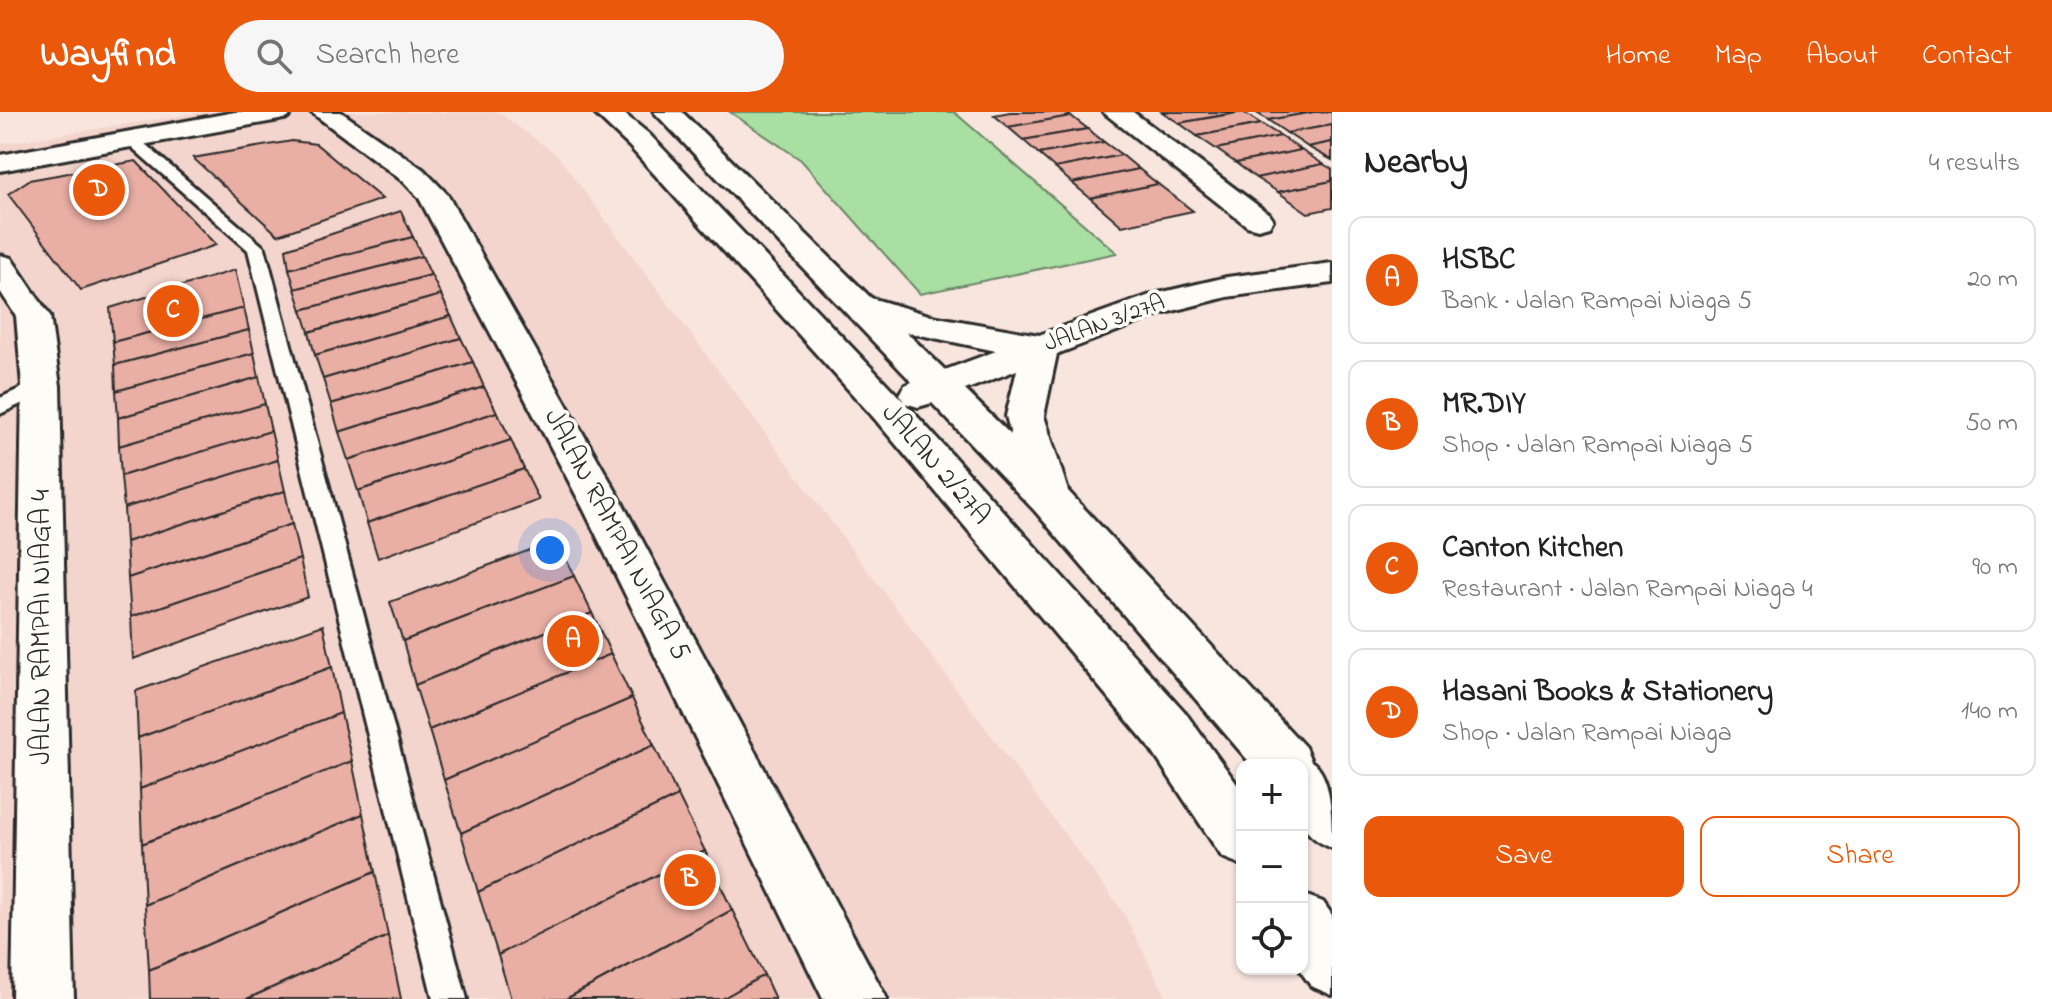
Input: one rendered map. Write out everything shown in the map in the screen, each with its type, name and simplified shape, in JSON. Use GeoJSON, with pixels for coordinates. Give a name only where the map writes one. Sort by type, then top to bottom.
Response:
{"type":"FeatureCollection","features":[{"type":"Feature","properties":{"kind":"street"},"geometry":{"type":"LineString","coordinates":[[0,163],[279,112]]}},
{"type":"Feature","properties":{"kind":"street","name":"JALAN RAMPAI NIAGA 5"},"geometry":{"type":"LineString","coordinates":[[324,112],[414,176],[432,194],[603,507],[856,999]]}},
{"type":"Feature","properties":{"kind":"street","name":"JALAN 2/27A"},"geometry":{"type":"LineString","coordinates":[[606,112],[639,140],[887,408],[1166,728],[1238,831]]}},
{"type":"Feature","properties":{"kind":"street","name":"JALAN 2/27A"},"geometry":{"type":"LineString","coordinates":[[667,112],[940,384],[1050,499],[1281,759]]}},
{"type":"Feature","properties":{"kind":"street"},"geometry":{"type":"LineString","coordinates":[[1116,112],[1258,220]]}},
{"type":"Feature","properties":{"kind":"street","name":"JALAN RAMPAI NIAGA 4"},"geometry":{"type":"LineString","coordinates":[[0,265],[33,316],[41,386],[43,999]]}},
{"type":"Feature","properties":{"kind":"street","name":"JALAN 3/27A"},"geometry":{"type":"LineString","coordinates":[[887,408],[940,384],[1181,297],[1227,287],[1332,273]]}},
{"type":"Feature","properties":{"kind":"street"},"geometry":{"type":"LineString","coordinates":[[859,305],[929,327],[1041,347],[1025,416],[1050,499]]}},
{"type":"Feature","properties":{"kind":"street"},"geometry":{"type":"LineString","coordinates":[[1308,791],[1332,821]]}},
{"type":"Feature","properties":{"kind":"street"},"geometry":{"type":"LineString","coordinates":[[1308,931],[1332,965]]}},
{"type":"Feature","properties":{"kind":"lane"},"geometry":{"type":"LineString","coordinates":[[132,140],[256,248],[450,999]]}},
{"type":"Feature","properties":{"kind":"lane"},"geometry":{"type":"LineString","coordinates":[[0,407],[41,386]]}},
{"type":"Feature","properties":{"kind":"shaded area"},"geometry":{"type":"Polygon","coordinates":[[[204,112],[498,112],[557,155],[1123,912],[1167,999],[0,999],[0,144],[204,112]]]}},
{"type":"Feature","properties":{"kind":"green space"},"geometry":{"type":"Polygon","coordinates":[[[730,112],[954,112],[1117,253],[920,294],[801,160],[730,112]]]}},
{"type":"Feature","properties":{"kind":"building"},"geometry":{"type":"Polygon","coordinates":[[[1066,112],[1071,116],[1008,127],[994,115],[1066,112]]]}},
{"type":"Feature","properties":{"kind":"building"},"geometry":{"type":"Polygon","coordinates":[[[1162,112],[1239,112],[1179,123],[1162,112]]]}},
{"type":"Feature","properties":{"kind":"building"},"geometry":{"type":"Polygon","coordinates":[[[1243,112],[1261,124],[1197,136],[1179,123],[1243,112]]]}},
{"type":"Feature","properties":{"kind":"building"},"geometry":{"type":"Polygon","coordinates":[[[1255,112],[1314,112],[1268,120],[1255,112]]]}},
{"type":"Feature","properties":{"kind":"building"},"geometry":{"type":"Polygon","coordinates":[[[1332,112],[1332,125],[1287,133],[1268,120],[1332,112]]]}},
{"type":"Feature","properties":{"kind":"building"},"geometry":{"type":"Polygon","coordinates":[[[1071,116],[1088,129],[1023,140],[1008,127],[1071,116]]]}},
{"type":"Feature","properties":{"kind":"building"},"geometry":{"type":"Polygon","coordinates":[[[1261,124],[1281,136],[1216,149],[1197,136],[1261,124]]]}},
{"type":"Feature","properties":{"kind":"building"},"geometry":{"type":"Polygon","coordinates":[[[1332,125],[1332,142],[1308,147],[1287,133],[1332,125]]]}},
{"type":"Feature","properties":{"kind":"building"},"geometry":{"type":"Polygon","coordinates":[[[1088,129],[1104,142],[1039,154],[1023,140],[1088,129]]]}},
{"type":"Feature","properties":{"kind":"building"},"geometry":{"type":"Polygon","coordinates":[[[1281,136],[1301,150],[1236,163],[1216,149],[1281,136]]]}},
{"type":"Feature","properties":{"kind":"building"},"geometry":{"type":"Polygon","coordinates":[[[292,141],[316,144],[382,199],[278,235],[193,158],[292,141]]]}},
{"type":"Feature","properties":{"kind":"building"},"geometry":{"type":"Polygon","coordinates":[[[1104,142],[1122,155],[1055,168],[1039,154],[1104,142]]]}},
{"type":"Feature","properties":{"kind":"building"},"geometry":{"type":"Polygon","coordinates":[[[1332,142],[1332,160],[1308,147],[1332,142]]]}},
{"type":"Feature","properties":{"kind":"building"},"geometry":{"type":"Polygon","coordinates":[[[1301,150],[1323,164],[1256,178],[1236,163],[1301,150]]]}},
{"type":"Feature","properties":{"kind":"building"},"geometry":{"type":"Polygon","coordinates":[[[1122,155],[1139,169],[1072,183],[1055,168],[1122,155]]]}},
{"type":"Feature","properties":{"kind":"building"},"geometry":{"type":"Polygon","coordinates":[[[136,161],[216,245],[81,290],[8,194],[29,180],[136,161]]]}},
{"type":"Feature","properties":{"kind":"building"},"geometry":{"type":"Polygon","coordinates":[[[1323,164],[1332,169],[1332,181],[1278,192],[1256,178],[1323,164]]]}},
{"type":"Feature","properties":{"kind":"building"},"geometry":{"type":"Polygon","coordinates":[[[1139,169],[1158,184],[1090,198],[1072,183],[1139,169]]]}},
{"type":"Feature","properties":{"kind":"building"},"geometry":{"type":"Polygon","coordinates":[[[1332,181],[1332,208],[1308,213],[1278,192],[1332,181]]]}},
{"type":"Feature","properties":{"kind":"building"},"geometry":{"type":"Polygon","coordinates":[[[1158,184],[1193,211],[1122,226],[1090,198],[1158,184]]]}},
{"type":"Feature","properties":{"kind":"building"},"geometry":{"type":"Polygon","coordinates":[[[401,211],[413,237],[289,269],[286,249],[401,211]]]}},
{"type":"Feature","properties":{"kind":"building"},"geometry":{"type":"Polygon","coordinates":[[[413,237],[422,256],[295,289],[289,269],[413,237]]]}},
{"type":"Feature","properties":{"kind":"building"},"geometry":{"type":"Polygon","coordinates":[[[422,256],[431,275],[302,310],[295,289],[422,256]]]}},
{"type":"Feature","properties":{"kind":"building"},"geometry":{"type":"Polygon","coordinates":[[[235,270],[244,308],[113,342],[110,308],[235,270]]]}},
{"type":"Feature","properties":{"kind":"building"},"geometry":{"type":"Polygon","coordinates":[[[431,275],[441,295],[309,332],[302,310],[431,275]]]}},
{"type":"Feature","properties":{"kind":"building"},"geometry":{"type":"Polygon","coordinates":[[[441,295],[451,316],[315,355],[309,332],[441,295]]]}},
{"type":"Feature","properties":{"kind":"building"},"geometry":{"type":"Polygon","coordinates":[[[244,308],[249,330],[115,365],[113,342],[244,308]]]}},
{"type":"Feature","properties":{"kind":"building"},"geometry":{"type":"Polygon","coordinates":[[[451,316],[461,338],[323,379],[315,355],[451,316]]]}},
{"type":"Feature","properties":{"kind":"building"},"geometry":{"type":"Polygon","coordinates":[[[249,330],[254,353],[116,391],[115,365],[249,330]]]}},
{"type":"Feature","properties":{"kind":"building"},"geometry":{"type":"Polygon","coordinates":[[[461,338],[473,362],[331,404],[323,379],[461,338]]]}},
{"type":"Feature","properties":{"kind":"building"},"geometry":{"type":"Polygon","coordinates":[[[254,353],[259,377],[118,418],[116,391],[254,353]]]}},
{"type":"Feature","properties":{"kind":"building"},"geometry":{"type":"Polygon","coordinates":[[[473,362],[484,387],[339,432],[331,404],[473,362]]]}},
{"type":"Feature","properties":{"kind":"building"},"geometry":{"type":"Polygon","coordinates":[[[259,377],[265,404],[119,446],[118,418],[259,377]]]}},
{"type":"Feature","properties":{"kind":"building"},"geometry":{"type":"Polygon","coordinates":[[[484,387],[497,412],[348,460],[339,432],[484,387]]]}},
{"type":"Feature","properties":{"kind":"building"},"geometry":{"type":"Polygon","coordinates":[[[265,404],[271,431],[121,476],[119,446],[265,404]]]}},
{"type":"Feature","properties":{"kind":"building"},"geometry":{"type":"Polygon","coordinates":[[[497,412],[511,440],[358,491],[348,460],[497,412]]]}},
{"type":"Feature","properties":{"kind":"building"},"geometry":{"type":"Polygon","coordinates":[[[271,431],[278,460],[124,508],[121,476],[271,431]]]}},
{"type":"Feature","properties":{"kind":"building"},"geometry":{"type":"Polygon","coordinates":[[[511,440],[524,469],[367,523],[358,491],[511,440]]]}},
{"type":"Feature","properties":{"kind":"building"},"geometry":{"type":"Polygon","coordinates":[[[278,460],[285,491],[126,542],[124,508],[278,460]]]}},
{"type":"Feature","properties":{"kind":"building"},"geometry":{"type":"Polygon","coordinates":[[[524,469],[539,500],[378,558],[367,523],[524,469]]]}},
{"type":"Feature","properties":{"kind":"building"},"geometry":{"type":"Polygon","coordinates":[[[285,491],[292,524],[128,578],[126,542],[285,491]]]}},
{"type":"Feature","properties":{"kind":"building"},"geometry":{"type":"Polygon","coordinates":[[[292,524],[300,559],[131,617],[128,578],[292,524]]]}},
{"type":"Feature","properties":{"kind":"building"},"geometry":{"type":"Polygon","coordinates":[[[557,540],[574,576],[403,641],[390,602],[557,540]]]}},
{"type":"Feature","properties":{"kind":"building"},"geometry":{"type":"Polygon","coordinates":[[[300,559],[308,597],[133,659],[131,617],[300,559]]]}},
{"type":"Feature","properties":{"kind":"building"},"geometry":{"type":"Polygon","coordinates":[[[574,576],[592,613],[415,685],[403,641],[574,576]]]}},
{"type":"Feature","properties":{"kind":"building"},"geometry":{"type":"Polygon","coordinates":[[[592,613],[611,654],[429,730],[415,685],[592,613]]]}},
{"type":"Feature","properties":{"kind":"building"},"geometry":{"type":"Polygon","coordinates":[[[323,625],[332,667],[138,738],[136,691],[323,625]]]}},
{"type":"Feature","properties":{"kind":"building"},"geometry":{"type":"Polygon","coordinates":[[[611,654],[632,698],[444,780],[429,730],[611,654]]]}},
{"type":"Feature","properties":{"kind":"building"},"geometry":{"type":"Polygon","coordinates":[[[332,667],[341,713],[140,789],[138,738],[332,667]]]}},
{"type":"Feature","properties":{"kind":"building"},"geometry":{"type":"Polygon","coordinates":[[[632,698],[654,745],[461,833],[444,780],[632,698]]]}},
{"type":"Feature","properties":{"kind":"building"},"geometry":{"type":"Polygon","coordinates":[[[341,713],[352,761],[142,844],[140,789],[341,713]]]}},
{"type":"Feature","properties":{"kind":"building"},"geometry":{"type":"Polygon","coordinates":[[[654,745],[678,796],[478,892],[461,833],[654,745]]]}},
{"type":"Feature","properties":{"kind":"building"},"geometry":{"type":"Polygon","coordinates":[[[352,761],[363,814],[145,905],[142,844],[352,761]]]}},
{"type":"Feature","properties":{"kind":"building"},"geometry":{"type":"Polygon","coordinates":[[[678,796],[705,851],[498,955],[478,892],[678,796]]]}},
{"type":"Feature","properties":{"kind":"building"},"geometry":{"type":"Polygon","coordinates":[[[363,814],[375,872],[149,970],[145,905],[363,814]]]}},
{"type":"Feature","properties":{"kind":"building"},"geometry":{"type":"Polygon","coordinates":[[[705,851],[732,910],[566,999],[511,999],[498,955],[705,851]]]}},
{"type":"Feature","properties":{"kind":"building"},"geometry":{"type":"Polygon","coordinates":[[[375,872],[388,936],[247,999],[150,999],[149,970],[375,872]]]}},
{"type":"Feature","properties":{"kind":"building"},"geometry":{"type":"Polygon","coordinates":[[[732,910],[764,975],[722,999],[566,999],[732,910]]]}},
{"type":"Feature","properties":{"kind":"building"},"geometry":{"type":"Polygon","coordinates":[[[388,936],[401,999],[247,999],[388,936]]]}},
{"type":"Feature","properties":{"kind":"building"},"geometry":{"type":"Polygon","coordinates":[[[764,975],[775,999],[722,999],[764,975]]]}},
{"type":"Feature","properties":{"kind":"place","name":"Hasani Books & Stationery"},"geometry":{"type":"Point","coordinates":[99,190]}},
{"type":"Feature","properties":{"kind":"place","name":"Canton Kitchen"},"geometry":{"type":"Point","coordinates":[173,311]}},
{"type":"Feature","properties":{"kind":"place","name":"HSBC"},"geometry":{"type":"Point","coordinates":[573,641]}},
{"type":"Feature","properties":{"kind":"place","name":"MR.DIY"},"geometry":{"type":"Point","coordinates":[690,880]}}]}
